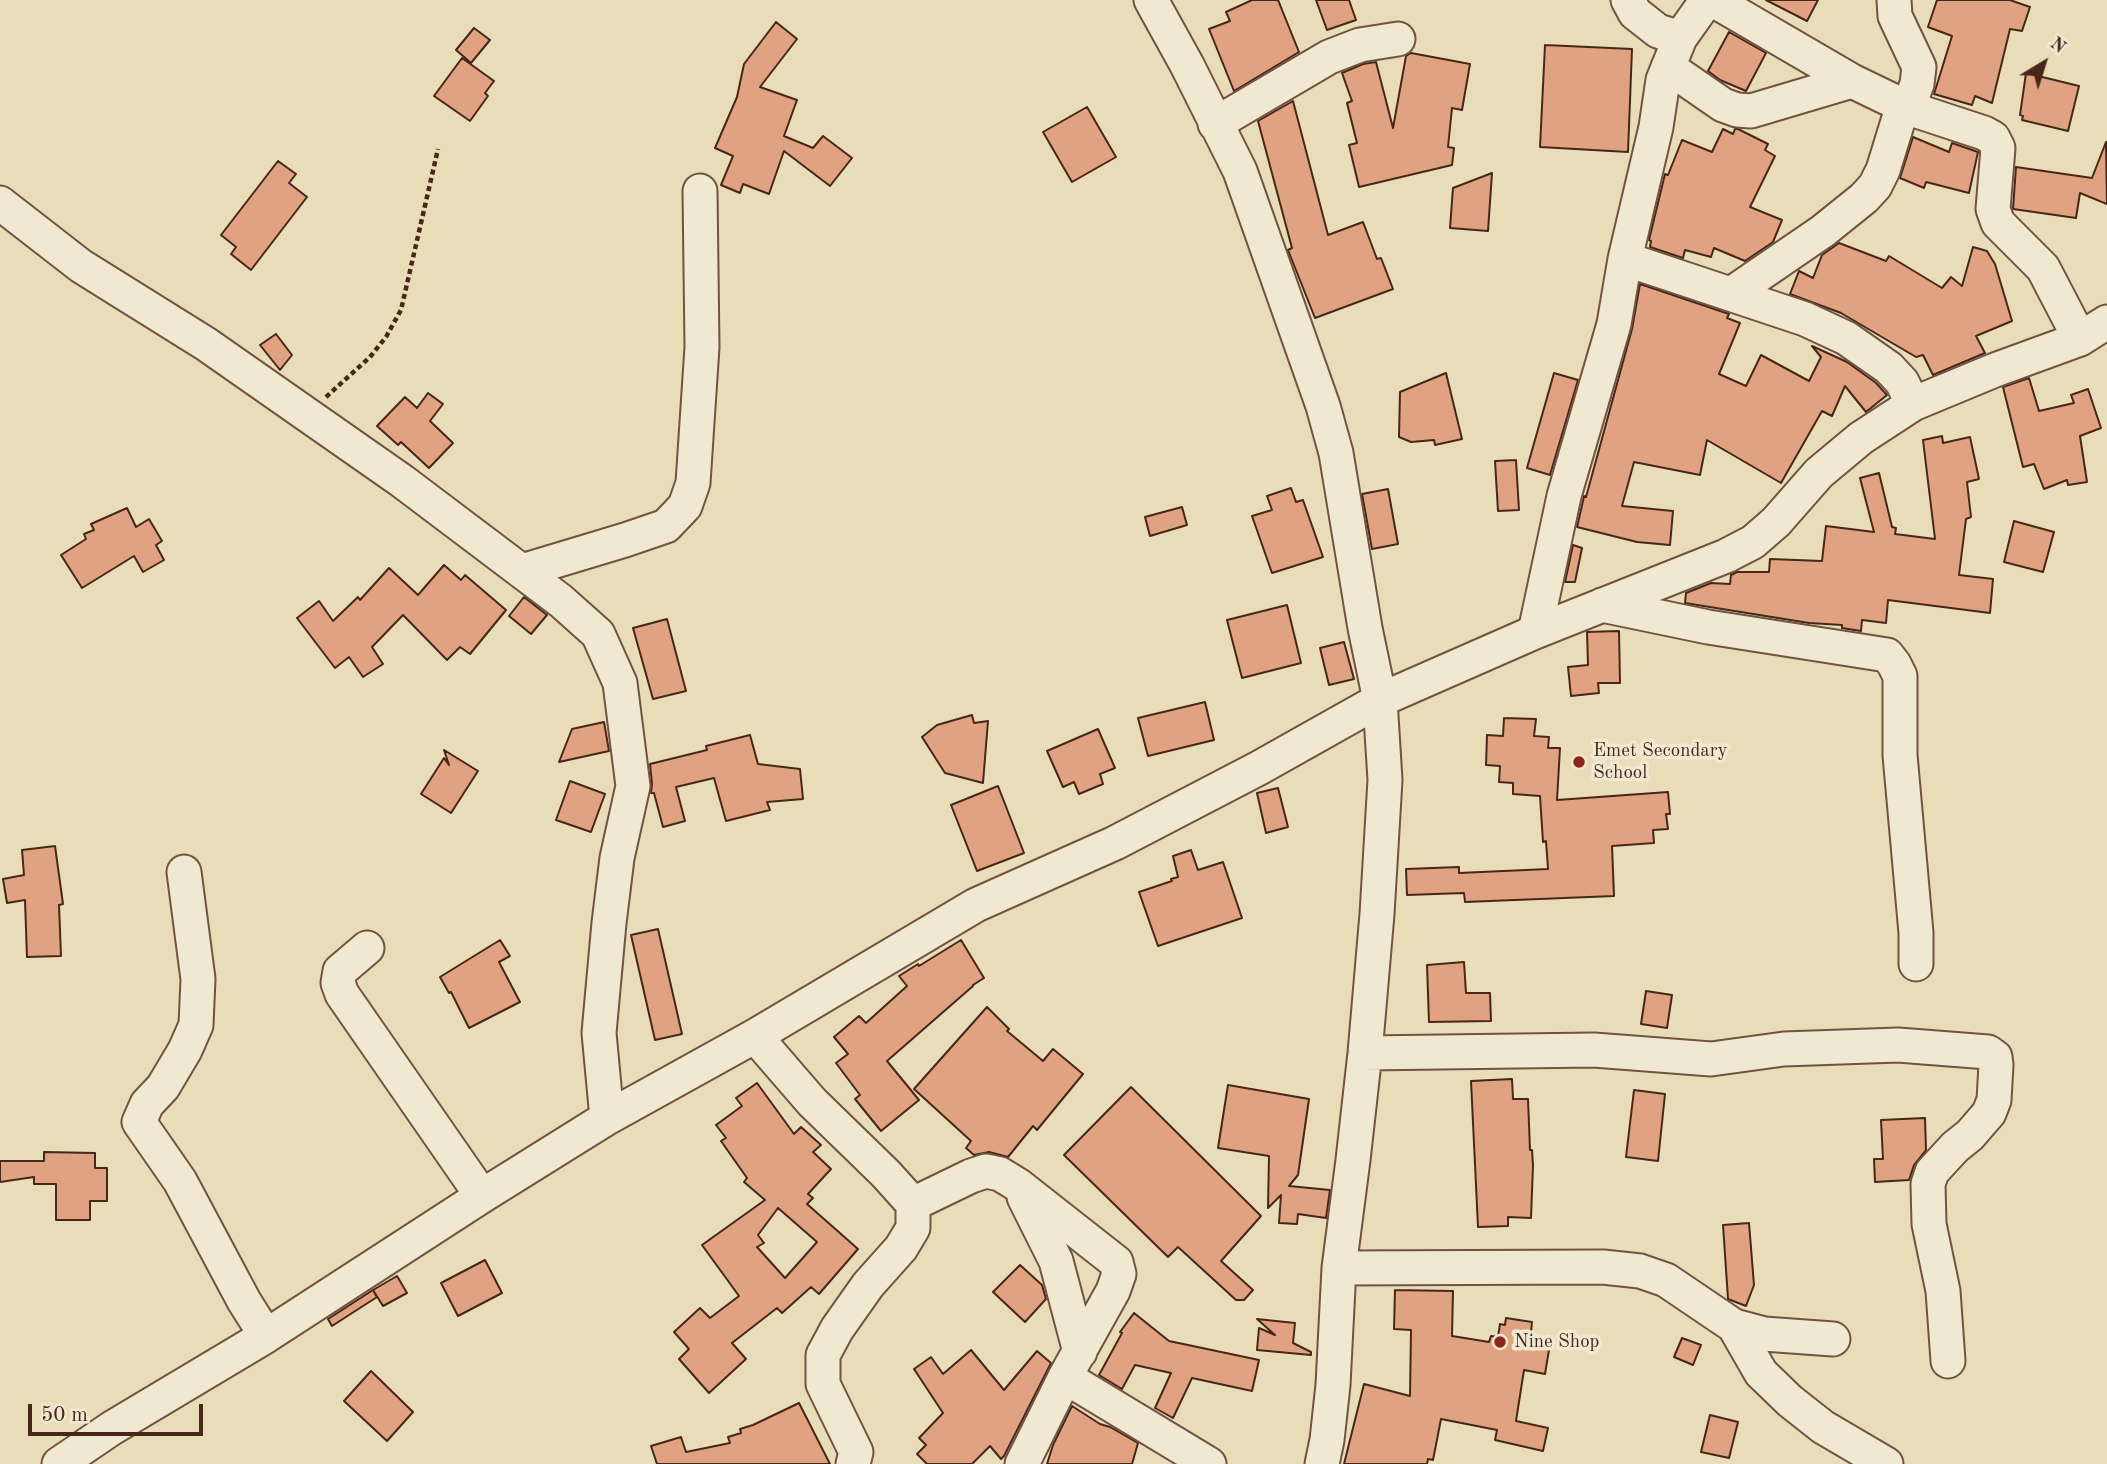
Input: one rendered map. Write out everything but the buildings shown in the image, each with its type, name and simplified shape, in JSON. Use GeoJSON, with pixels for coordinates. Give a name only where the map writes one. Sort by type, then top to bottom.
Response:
{"type":"FeatureCollection","features":[{"type":"Feature","properties":{"kind":"street"},"geometry":{"type":"LineString","coordinates":[[1151,0],[1187,65],[1240,172],[1323,406],[1336,453],[1365,628],[1380,700],[1385,780],[1377,914],[1365,1053],[1339,1268],[1328,1440],[1322,1464]]}},
{"type":"Feature","properties":{"kind":"street"},"geometry":{"type":"LineString","coordinates":[[1628,0],[1635,13],[1658,31],[1674,53],[1723,105],[1751,111],[1852,81]]}},
{"type":"Feature","properties":{"kind":"street"},"geometry":{"type":"LineString","coordinates":[[1535,632],[1564,496],[1614,324],[1625,259],[1656,127],[1663,80],[1674,53],[1707,0]]}},
{"type":"Feature","properties":{"kind":"street"},"geometry":{"type":"LineString","coordinates":[[59,1464],[113,1428],[266,1336],[607,1118],[755,1036],[976,905],[1127,837],[1259,768],[1380,700],[1535,632],[1726,556],[1753,541],[1776,522],[1819,473],[1861,438],[1913,404],[2093,330],[2043,268],[1998,223],[1993,209],[1998,148],[1993,138],[1984,132],[1906,106],[1852,81],[1713,0]]}},
{"type":"Feature","properties":{"kind":"street"},"geometry":{"type":"LineString","coordinates":[[1731,294],[1823,231],[1875,186],[1917,84],[1919,67],[1895,16],[1894,0]]}},
{"type":"Feature","properties":{"kind":"street"},"geometry":{"type":"LineString","coordinates":[[1215,124],[1329,57],[1360,45],[1398,39]]}},
{"type":"Feature","properties":{"kind":"street"},"geometry":{"type":"LineString","coordinates":[[522,571],[666,526],[685,506],[693,483],[702,347],[700,191]]}},
{"type":"Feature","properties":{"kind":"street"},"geometry":{"type":"LineString","coordinates":[[0,203],[80,266],[206,344],[309,415],[522,571],[598,634],[620,683],[633,786],[617,858],[599,1033],[607,1118]]}},
{"type":"Feature","properties":{"kind":"street"},"geometry":{"type":"LineString","coordinates":[[1625,259],[1805,319],[1846,338],[1889,368],[1902,382],[1913,404]]}},
{"type":"Feature","properties":{"kind":"street"},"geometry":{"type":"LineString","coordinates":[[1602,605],[1708,627],[1887,655],[1895,664],[1900,676],[1900,755],[1916,933],[1916,964]]}},
{"type":"Feature","properties":{"kind":"street"},"geometry":{"type":"LineString","coordinates":[[184,872],[198,979],[196,1025],[179,1060],[163,1087],[147,1104],[139,1122],[180,1181],[198,1218],[266,1336]]}},
{"type":"Feature","properties":{"kind":"street"},"geometry":{"type":"LineString","coordinates":[[367,948],[340,971],[338,983],[342,994],[482,1196]]}},
{"type":"Feature","properties":{"kind":"street"},"geometry":{"type":"LineString","coordinates":[[755,1036],[812,1102],[913,1204],[913,1228],[901,1248],[868,1285],[837,1329],[823,1355],[823,1384],[856,1452],[853,1464]]}},
{"type":"Feature","properties":{"kind":"street"},"geometry":{"type":"LineString","coordinates":[[1365,1053],[1594,1051],[1711,1059],[1784,1049],[1898,1045],[1988,1052],[1995,1057],[1996,1065],[1994,1100],[1989,1113],[1932,1172],[1928,1184],[1929,1224],[1943,1291],[1948,1361]]}},
{"type":"Feature","properties":{"kind":"street"},"geometry":{"type":"LineString","coordinates":[[913,1204],[971,1176],[986,1171],[1000,1174],[1018,1185],[1116,1262],[1119,1275],[1113,1292],[1072,1365],[1022,1464]]}},
{"type":"Feature","properties":{"kind":"street"},"geometry":{"type":"LineString","coordinates":[[1018,1185],[1041,1226],[1056,1261],[1072,1365],[1209,1464]]}},
{"type":"Feature","properties":{"kind":"street"},"geometry":{"type":"LineString","coordinates":[[1339,1268],[1603,1267],[1640,1271],[1666,1280],[1734,1326],[1764,1334],[1833,1339]]}},
{"type":"Feature","properties":{"kind":"street"},"geometry":{"type":"LineString","coordinates":[[1734,1326],[1761,1373],[1790,1401],[1823,1427],[1886,1464]]}},
{"type":"Feature","properties":{"kind":"path"},"geometry":{"type":"LineString","coordinates":[[309,415],[339,383],[370,357],[386,337],[401,310],[438,149]]}},
{"type":"Feature","properties":{"kind":"place","name":"Emet Secondary School"},"geometry":{"type":"Point","coordinates":[1579,762]}},
{"type":"Feature","properties":{"kind":"place","name":"Nine Shop"},"geometry":{"type":"Point","coordinates":[1500,1342]}}]}
